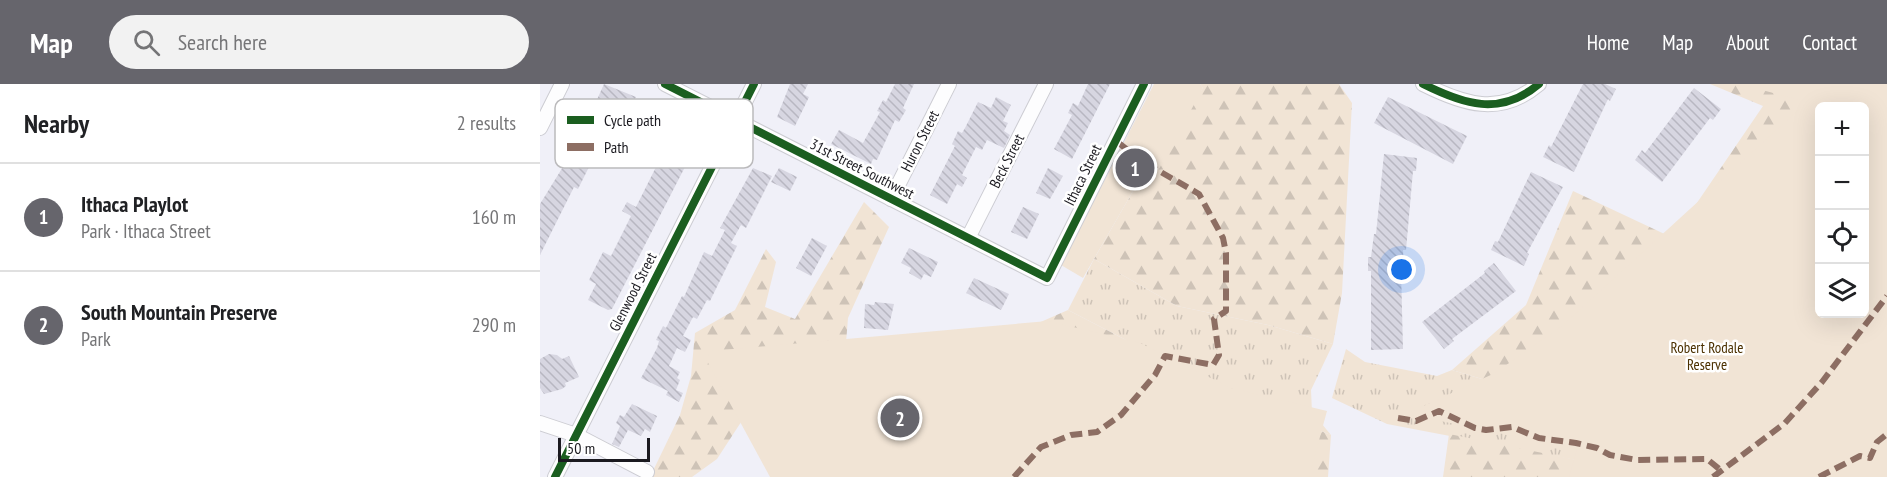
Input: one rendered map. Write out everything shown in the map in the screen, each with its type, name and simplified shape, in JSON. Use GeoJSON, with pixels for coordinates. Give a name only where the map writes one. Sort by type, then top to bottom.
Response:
{"type":"FeatureCollection","features":[{"type":"Feature","properties":{"kind":"street"},"geometry":{"type":"LineString","coordinates":[[540,128],[562,84]]}},
{"type":"Feature","properties":{"kind":"street","name":"31st Street Southwest"},"geometry":{"type":"LineString","coordinates":[[665,84],[694,99]]}},
{"type":"Feature","properties":{"kind":"street","name":"Glenwood Street"},"geometry":{"type":"LineString","coordinates":[[746,99],[754,84]]}},
{"type":"Feature","properties":{"kind":"street","name":"Huron Street"},"geometry":{"type":"LineString","coordinates":[[891,199],[949,84]]}},
{"type":"Feature","properties":{"kind":"street","name":"Beck Street"},"geometry":{"type":"LineString","coordinates":[[969,238],[1046,84]]}},
{"type":"Feature","properties":{"kind":"street","name":"Ithaca Street"},"geometry":{"type":"LineString","coordinates":[[1047,278],[1144,84]]}},
{"type":"Feature","properties":{"kind":"street"},"geometry":{"type":"LineString","coordinates":[[1423,84],[1472,105],[1499,103],[1520,96],[1539,84]]}},
{"type":"Feature","properties":{"kind":"street","name":"31st Street Southwest"},"geometry":{"type":"LineString","coordinates":[[753,129],[1047,278]]}},
{"type":"Feature","properties":{"kind":"street","name":"Glenwood Street"},"geometry":{"type":"LineString","coordinates":[[555,477],[711,168]]}},
{"type":"Feature","properties":{"kind":"street"},"geometry":{"type":"LineString","coordinates":[[540,423],[576,435],[647,472]]}},
{"type":"Feature","properties":{"kind":"green space"},"geometry":{"type":"Polygon","coordinates":[[[1154,84],[1200,84],[1203,88],[1152,182],[1137,184],[1083,278],[1061,265],[1154,84]]]}},
{"type":"Feature","properties":{"kind":"green space"},"geometry":{"type":"Polygon","coordinates":[[[1200,84],[1339,84],[1352,103],[1342,293],[1333,344],[1268,325],[1177,306],[1094,259],[1137,184],[1203,88],[1200,84]]]}},
{"type":"Feature","properties":{"kind":"green space"},"geometry":{"type":"Polygon","coordinates":[[[1710,84],[1887,84],[1868,102],[1815,102],[1815,318],[1817,318],[1726,452],[1452,370],[1526,305],[1573,191],[1673,238],[1763,106],[1710,84]]]}},
{"type":"Feature","properties":{"kind":"green space","name":"Robert Rodale Reserve"},"geometry":{"type":"Polygon","coordinates":[[[1739,84],[1887,84],[1887,477],[1569,477],[1577,449],[1406,414],[1495,373],[1563,325],[1807,102],[1739,84]]]}},
{"type":"Feature","properties":{"kind":"green space"},"geometry":{"type":"Polygon","coordinates":[[[864,202],[889,227],[848,318],[846,343],[1013,334],[1068,310],[1248,403],[1331,435],[1328,477],[855,477],[745,416],[717,459],[692,477],[650,477],[680,415],[691,376],[695,333],[735,310],[766,249],[776,262],[765,307],[795,319],[864,202]]]}},
{"type":"Feature","properties":{"kind":"green space"},"geometry":{"type":"Polygon","coordinates":[[[1094,259],[1177,306],[1268,325],[1333,344],[1311,390],[1312,412],[1331,435],[1248,403],[1068,310],[1094,259]]]}},
{"type":"Feature","properties":{"kind":"green space"},"geometry":{"type":"Polygon","coordinates":[[[1887,265],[1887,332],[1770,477],[1645,477],[1602,465],[1387,424],[1332,398],[1346,349],[1365,362],[1437,376],[1452,370],[1726,452],[1794,392],[1849,318],[1869,318],[1869,290],[1887,265]]]}},
{"type":"Feature","properties":{"kind":"green space"},"geometry":{"type":"Polygon","coordinates":[[[1048,321],[1140,343],[1231,388],[1327,411],[1309,477],[770,477],[706,359],[711,351],[1048,321]]]}},
{"type":"Feature","properties":{"kind":"green space"},"geometry":{"type":"Polygon","coordinates":[[[1449,434],[1602,465],[1645,477],[1443,477],[1449,434]]]}},
{"type":"Feature","properties":{"kind":"building"},"geometry":{"type":"Polygon","coordinates":[[[604,84],[636,97],[635,99],[597,99],[604,84]]]}},
{"type":"Feature","properties":{"kind":"building"},"geometry":{"type":"Polygon","coordinates":[[[790,84],[808,84],[803,94],[809,97],[795,126],[777,117],[790,84]]]}},
{"type":"Feature","properties":{"kind":"building"},"geometry":{"type":"Polygon","coordinates":[[[895,84],[914,84],[903,108],[906,110],[899,122],[895,120],[877,160],[873,159],[871,164],[831,144],[839,130],[863,143],[880,112],[877,111],[883,100],[886,102],[895,84]]]}},
{"type":"Feature","properties":{"kind":"building"},"geometry":{"type":"Polygon","coordinates":[[[1088,84],[1110,84],[1072,159],[1054,149],[1072,115],[1068,113],[1073,103],[1078,106],[1088,84]]]}},
{"type":"Feature","properties":{"kind":"building"},"geometry":{"type":"Polygon","coordinates":[[[1583,84],[1605,84],[1616,89],[1610,101],[1608,99],[1574,172],[1543,157],[1549,145],[1551,147],[1583,84]]]}},
{"type":"Feature","properties":{"kind":"building"},"geometry":{"type":"Polygon","coordinates":[[[1694,88],[1721,109],[1713,120],[1710,118],[1662,182],[1635,160],[1642,150],[1645,153],[1694,88]]]}},
{"type":"Feature","properties":{"kind":"building"},"geometry":{"type":"Polygon","coordinates":[[[996,97],[1011,105],[1003,121],[1008,123],[1004,131],[1010,135],[1004,148],[987,140],[982,150],[976,147],[962,175],[967,178],[962,187],[957,184],[947,204],[930,195],[955,146],[952,144],[958,131],[962,133],[978,102],[991,108],[996,97]]]}},
{"type":"Feature","properties":{"kind":"building"},"geometry":{"type":"Polygon","coordinates":[[[1388,97],[1467,136],[1453,164],[1374,123],[1388,97]]]}},
{"type":"Feature","properties":{"kind":"building"},"geometry":{"type":"Polygon","coordinates":[[[1384,154],[1417,158],[1416,171],[1413,171],[1406,250],[1403,250],[1404,269],[1401,269],[1403,349],[1371,350],[1371,271],[1368,271],[1368,257],[1371,257],[1374,234],[1376,234],[1384,154]]]}},
{"type":"Feature","properties":{"kind":"building"},"geometry":{"type":"Polygon","coordinates":[[[562,168],[588,168],[578,189],[574,187],[540,255],[540,204],[562,168]]]}},
{"type":"Feature","properties":{"kind":"building"},"geometry":{"type":"Polygon","coordinates":[[[656,168],[684,168],[612,309],[608,310],[588,300],[596,284],[589,280],[603,252],[611,256],[631,216],[622,211],[627,202],[636,207],[656,168]]]}},
{"type":"Feature","properties":{"kind":"building"},"geometry":{"type":"Polygon","coordinates":[[[753,168],[772,176],[746,228],[741,225],[731,243],[737,246],[710,301],[707,300],[697,319],[693,317],[683,336],[691,340],[685,352],[677,348],[669,366],[680,372],[676,390],[683,393],[679,402],[666,395],[668,391],[641,378],[657,348],[659,341],[656,340],[663,326],[666,328],[682,296],[684,297],[704,252],[712,256],[725,230],[720,228],[753,168]]]}},
{"type":"Feature","properties":{"kind":"building"},"geometry":{"type":"Polygon","coordinates":[[[779,168],[797,177],[790,191],[771,182],[779,168]]]}},
{"type":"Feature","properties":{"kind":"building"},"geometry":{"type":"Polygon","coordinates":[[[1048,168],[1063,176],[1050,199],[1036,193],[1048,168]]]}},
{"type":"Feature","properties":{"kind":"building"},"geometry":{"type":"Polygon","coordinates":[[[1531,172],[1563,187],[1527,253],[1529,254],[1524,266],[1491,250],[1495,241],[1498,242],[1531,172]]]}},
{"type":"Feature","properties":{"kind":"building"},"geometry":{"type":"Polygon","coordinates":[[[1023,207],[1039,214],[1027,239],[1011,232],[1023,207]]]}},
{"type":"Feature","properties":{"kind":"building"},"geometry":{"type":"Polygon","coordinates":[[[812,238],[827,246],[811,276],[796,268],[812,238]]]}},
{"type":"Feature","properties":{"kind":"building"},"geometry":{"type":"Polygon","coordinates":[[[909,248],[938,262],[931,277],[924,274],[921,280],[909,273],[911,268],[901,263],[909,248]]]}},
{"type":"Feature","properties":{"kind":"building"},"geometry":{"type":"Polygon","coordinates":[[[1494,263],[1516,291],[1452,339],[1454,341],[1444,349],[1422,322],[1485,273],[1484,271],[1494,263]]]}},
{"type":"Feature","properties":{"kind":"building"},"geometry":{"type":"Polygon","coordinates":[[[974,278],[1009,294],[1001,310],[966,293],[974,278]]]}},
{"type":"Feature","properties":{"kind":"building"},"geometry":{"type":"Polygon","coordinates":[[[875,302],[894,304],[888,330],[864,328],[865,304],[874,305],[875,302]]]}},
{"type":"Feature","properties":{"kind":"building"},"geometry":{"type":"Polygon","coordinates":[[[549,354],[557,355],[562,359],[569,356],[579,377],[565,383],[566,386],[562,389],[544,394],[540,388],[540,359],[549,354]]]}},
{"type":"Feature","properties":{"kind":"building"},"geometry":{"type":"Polygon","coordinates":[[[632,404],[657,416],[650,432],[645,429],[641,436],[628,430],[619,447],[612,444],[620,426],[616,423],[620,415],[624,417],[632,404]]]}},
{"type":"Feature","properties":{"kind":"marked path"},"geometry":{"type":"LineString","coordinates":[[1014,477],[1041,447],[1071,435],[1097,432],[1121,415],[1155,375],[1165,356],[1213,365],[1219,355],[1214,319],[1226,311],[1226,253],[1223,238],[1199,194],[1140,160],[1115,140]]}},
{"type":"Feature","properties":{"kind":"marked path"},"geometry":{"type":"LineString","coordinates":[[1713,477],[1785,423],[1822,382],[1887,296]]}},
{"type":"Feature","properties":{"kind":"marked path"},"geometry":{"type":"LineString","coordinates":[[1398,418],[1416,421],[1439,411],[1475,428],[1486,430],[1512,427],[1539,438],[1576,443],[1597,448],[1610,455],[1637,460],[1707,459],[1723,472]]}},
{"type":"Feature","properties":{"kind":"marked path"},"geometry":{"type":"LineString","coordinates":[[1819,477],[1860,456],[1870,458],[1877,442],[1887,434]]}},
{"type":"Feature","properties":{"kind":"cycle path"},"geometry":{"type":"LineString","coordinates":[[665,84],[695,99]]}},
{"type":"Feature","properties":{"kind":"cycle path"},"geometry":{"type":"LineString","coordinates":[[746,99],[754,84]]}},
{"type":"Feature","properties":{"kind":"cycle path"},"geometry":{"type":"LineString","coordinates":[[753,129],[1047,278],[1144,84]]}},
{"type":"Feature","properties":{"kind":"cycle path"},"geometry":{"type":"LineString","coordinates":[[1423,84],[1453,97],[1481,104],[1510,101],[1539,84]]}},
{"type":"Feature","properties":{"kind":"cycle path"},"geometry":{"type":"LineString","coordinates":[[555,477],[711,168]]}},
{"type":"Feature","properties":{"kind":"place","name":"Ithaca Playlot"},"geometry":{"type":"Point","coordinates":[1135,168]}},
{"type":"Feature","properties":{"kind":"place","name":"South Mountain Preserve"},"geometry":{"type":"Point","coordinates":[900,418]}}]}
